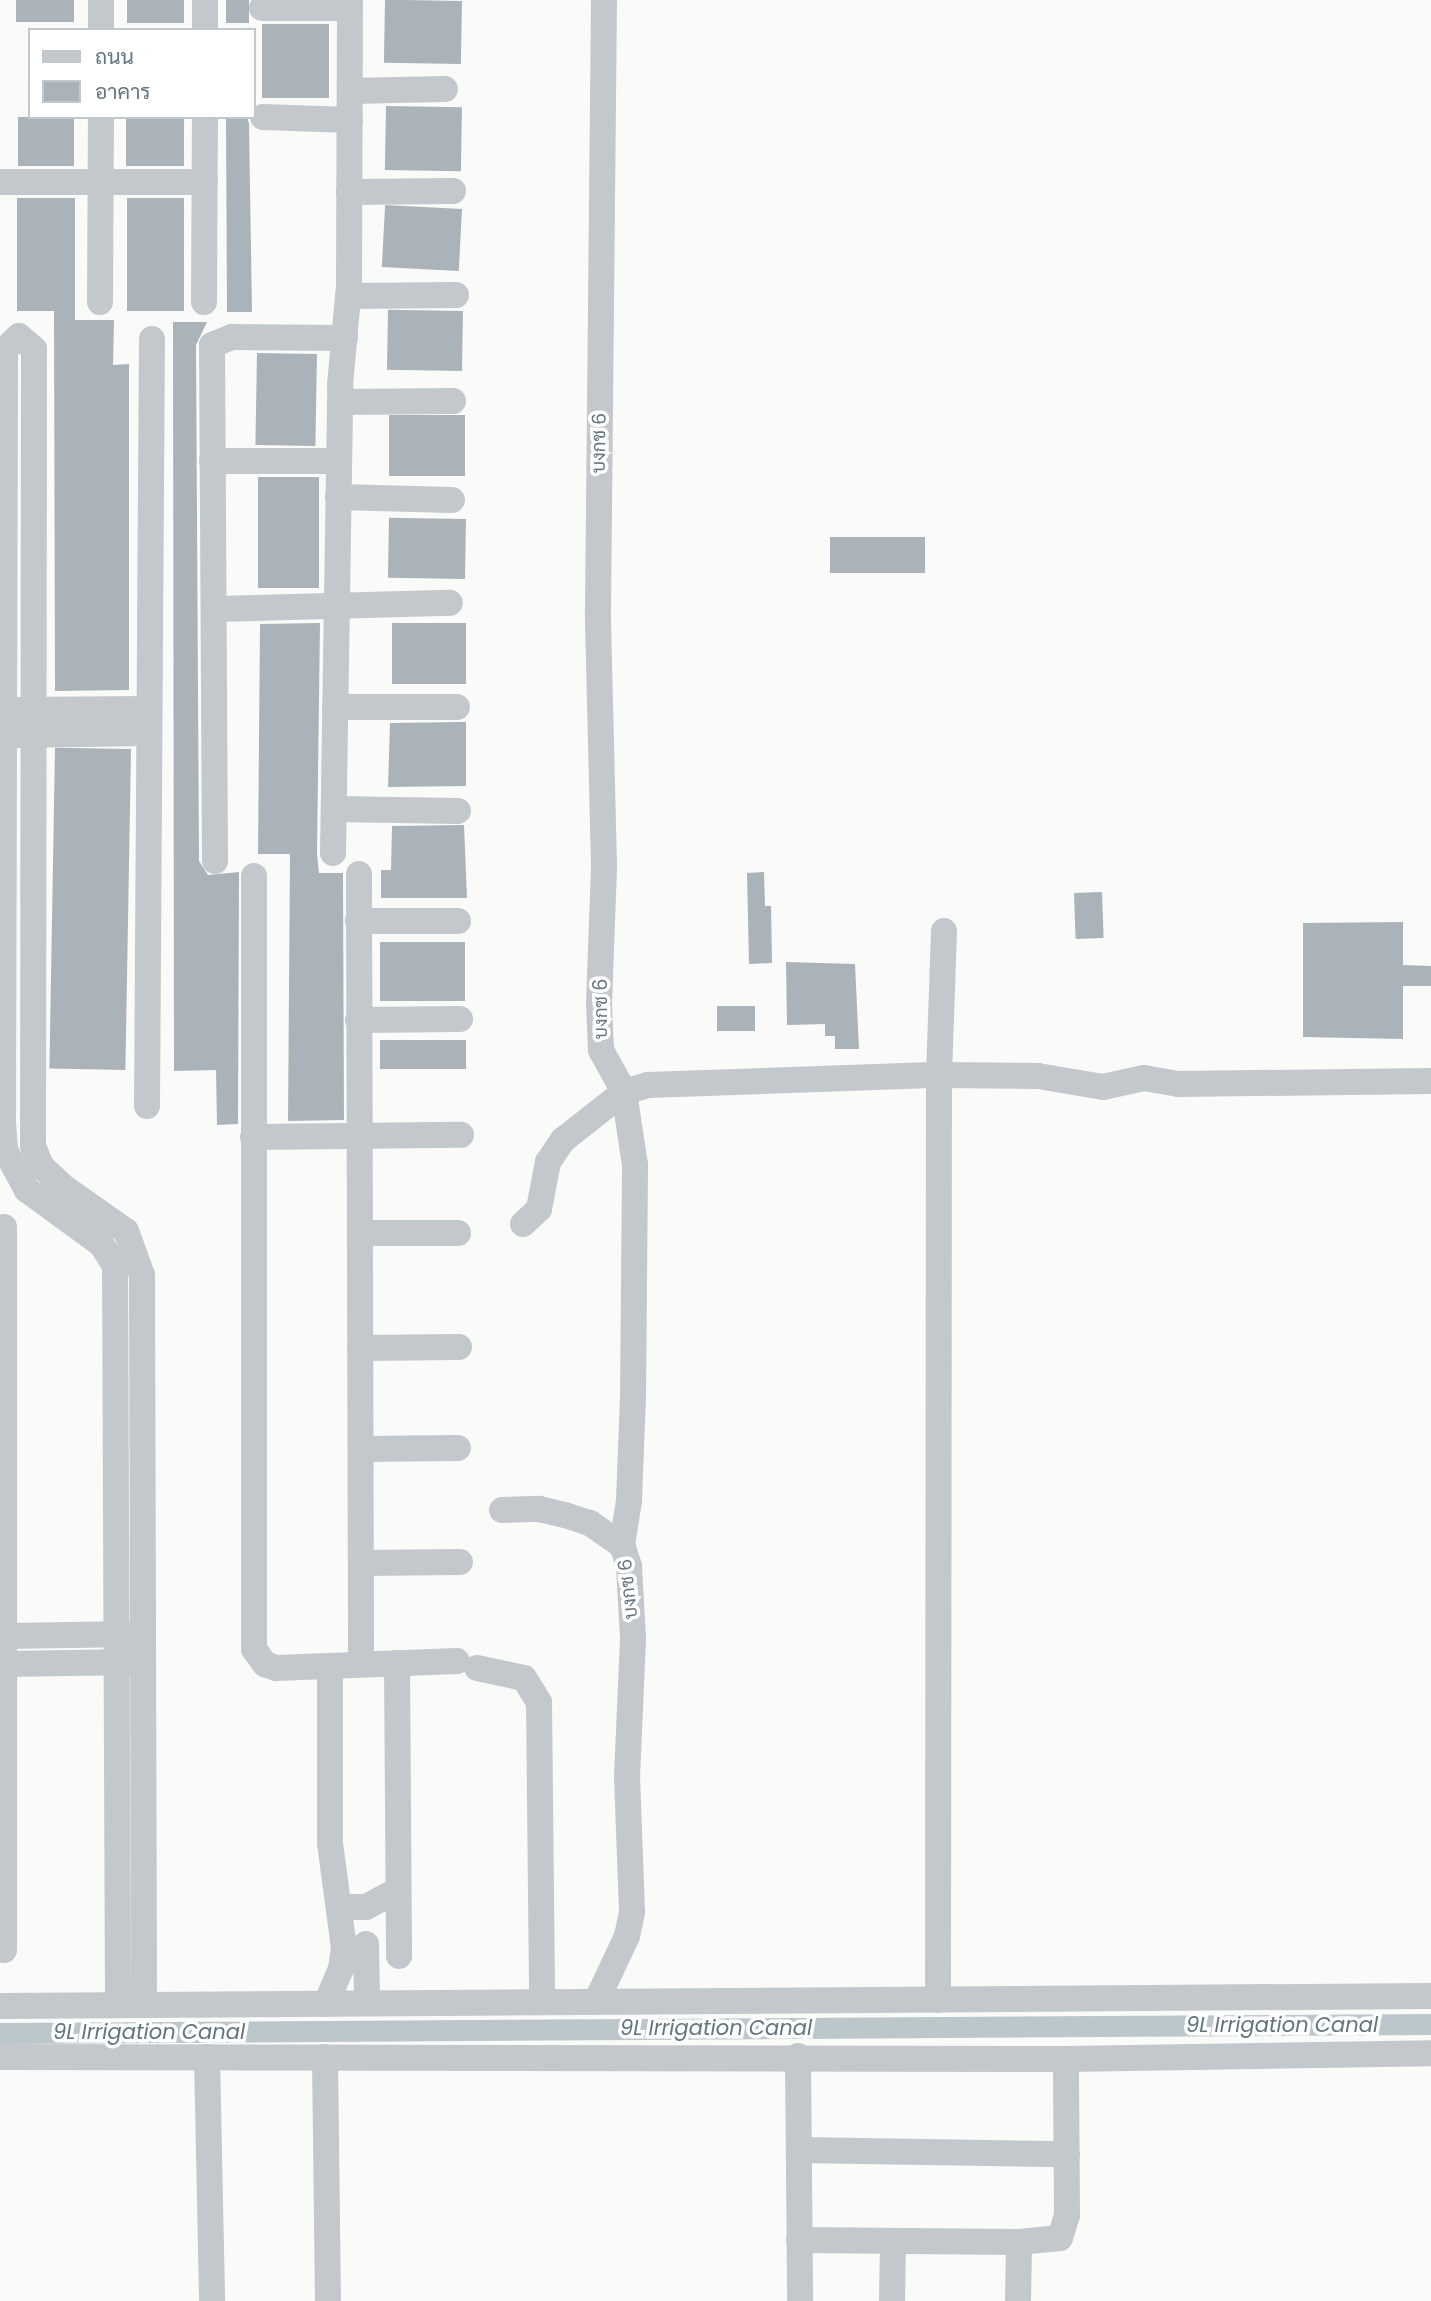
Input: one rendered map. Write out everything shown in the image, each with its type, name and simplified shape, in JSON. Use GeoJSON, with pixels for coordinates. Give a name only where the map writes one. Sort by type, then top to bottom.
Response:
{"type":"FeatureCollection","features":[{"type":"Feature","properties":{"kind":"street"},"geometry":{"type":"LineString","coordinates":[[101,0],[101,28]]}},
{"type":"Feature","properties":{"kind":"street"},"geometry":{"type":"LineString","coordinates":[[205,0],[205,28]]}},
{"type":"Feature","properties":{"kind":"street","name":"บงกช 6"},"geometry":{"type":"LineString","coordinates":[[596,2002],[611,1961],[627,1936],[632,1912],[627,1777],[632,1638],[629,1566],[622,1545],[629,1502],[635,1165],[624,1092],[601,1050],[599,1004],[604,866],[598,612],[604,0]]}},
{"type":"Feature","properties":{"kind":"street"},"geometry":{"type":"LineString","coordinates":[[262,8],[350,4],[348,296],[338,461],[333,853]]}},
{"type":"Feature","properties":{"kind":"street"},"geometry":{"type":"LineString","coordinates":[[350,90],[445,89]]}},
{"type":"Feature","properties":{"kind":"street"},"geometry":{"type":"LineString","coordinates":[[262,117],[350,120]]}},
{"type":"Feature","properties":{"kind":"street"},"geometry":{"type":"LineString","coordinates":[[100,302],[101,119]]}},
{"type":"Feature","properties":{"kind":"street"},"geometry":{"type":"LineString","coordinates":[[204,302],[205,119]]}},
{"type":"Feature","properties":{"kind":"street"},"geometry":{"type":"LineString","coordinates":[[0,182],[205,182]]}},
{"type":"Feature","properties":{"kind":"street"},"geometry":{"type":"LineString","coordinates":[[349,191],[453,191]]}},
{"type":"Feature","properties":{"kind":"street"},"geometry":{"type":"LineString","coordinates":[[348,296],[456,295]]}},
{"type":"Feature","properties":{"kind":"street"},"geometry":{"type":"LineString","coordinates":[[19,723],[5,349],[19,336],[34,349],[5,1150],[27,1190],[60,1198],[126,1231],[142,1275],[147,1634],[145,1916],[131,2005]]}},
{"type":"Feature","properties":{"kind":"street"},"geometry":{"type":"LineString","coordinates":[[215,861],[212,345],[232,337],[345,338]]}},
{"type":"Feature","properties":{"kind":"street"},"geometry":{"type":"LineString","coordinates":[[147,1106],[147,721],[152,339]]}},
{"type":"Feature","properties":{"kind":"street"},"geometry":{"type":"LineString","coordinates":[[340,402],[453,401]]}},
{"type":"Feature","properties":{"kind":"street"},"geometry":{"type":"LineString","coordinates":[[212,461],[338,461]]}},
{"type":"Feature","properties":{"kind":"street"},"geometry":{"type":"LineString","coordinates":[[338,497],[452,500]]}},
{"type":"Feature","properties":{"kind":"street"},"geometry":{"type":"LineString","coordinates":[[215,609],[450,603]]}},
{"type":"Feature","properties":{"kind":"street"},"geometry":{"type":"LineString","coordinates":[[335,707],[457,707]]}},
{"type":"Feature","properties":{"kind":"street"},"geometry":{"type":"LineString","coordinates":[[19,723],[147,721]]}},
{"type":"Feature","properties":{"kind":"street"},"geometry":{"type":"LineString","coordinates":[[334,809],[458,811]]}},
{"type":"Feature","properties":{"kind":"street"},"geometry":{"type":"LineString","coordinates":[[359,874],[361,1664]]}},
{"type":"Feature","properties":{"kind":"street"},"geometry":{"type":"LineString","coordinates":[[254,876],[254,1649],[265,1664],[276,1668],[330,1668],[397,1663],[467,1664],[524,1678],[539,1702],[542,2002]]}},
{"type":"Feature","properties":{"kind":"street"},"geometry":{"type":"LineString","coordinates":[[358,921],[458,921]]}},
{"type":"Feature","properties":{"kind":"street"},"geometry":{"type":"LineString","coordinates":[[939,2000],[939,1075],[944,931]]}},
{"type":"Feature","properties":{"kind":"street"},"geometry":{"type":"LineString","coordinates":[[358,1020],[460,1019]]}},
{"type":"Feature","properties":{"kind":"street"},"geometry":{"type":"LineString","coordinates":[[523,1224],[543,1201],[554,1151],[624,1092],[676,1083],[939,1075],[1038,1076],[1103,1087],[1144,1078],[1179,1084],[1431,1081]]}},
{"type":"Feature","properties":{"kind":"street"},"geometry":{"type":"LineString","coordinates":[[253,1137],[461,1135]]}},
{"type":"Feature","properties":{"kind":"street"},"geometry":{"type":"LineString","coordinates":[[60,1198],[101,1244],[115,1266],[119,1916],[131,2005]]}},
{"type":"Feature","properties":{"kind":"street"},"geometry":{"type":"LineString","coordinates":[[4,1227],[4,1950]]}},
{"type":"Feature","properties":{"kind":"street"},"geometry":{"type":"LineString","coordinates":[[360,1233],[458,1233]]}},
{"type":"Feature","properties":{"kind":"street"},"geometry":{"type":"LineString","coordinates":[[360,1348],[459,1348]]}},
{"type":"Feature","properties":{"kind":"street"},"geometry":{"type":"LineString","coordinates":[[361,1449],[458,1448]]}},
{"type":"Feature","properties":{"kind":"street"},"geometry":{"type":"LineString","coordinates":[[502,1510],[539,1509],[565,1515],[590,1523],[622,1545]]}},
{"type":"Feature","properties":{"kind":"street"},"geometry":{"type":"LineString","coordinates":[[361,1563],[460,1562]]}},
{"type":"Feature","properties":{"kind":"street"},"geometry":{"type":"LineString","coordinates":[[4,1636],[147,1634]]}},
{"type":"Feature","properties":{"kind":"street"},"geometry":{"type":"LineString","coordinates":[[5,1664],[146,1662]]}},
{"type":"Feature","properties":{"kind":"street"},"geometry":{"type":"LineString","coordinates":[[397,1663],[399,1956]]}},
{"type":"Feature","properties":{"kind":"street"},"geometry":{"type":"LineString","coordinates":[[330,1668],[330,1843],[360,1922],[367,2003]]}},
{"type":"Feature","properties":{"kind":"street"},"geometry":{"type":"LineString","coordinates":[[326,2004],[360,1922],[398,1890]]}},
{"type":"Feature","properties":{"kind":"street"},"geometry":{"type":"LineString","coordinates":[[119,1916],[145,1916]]}},
{"type":"Feature","properties":{"kind":"street"},"geometry":{"type":"LineString","coordinates":[[0,2006],[1431,1996]]}},
{"type":"Feature","properties":{"kind":"street"},"geometry":{"type":"LineString","coordinates":[[0,2057],[798,2056],[1066,2059],[1431,2053]]}},
{"type":"Feature","properties":{"kind":"street"},"geometry":{"type":"LineString","coordinates":[[207,2056],[212,2301]]}},
{"type":"Feature","properties":{"kind":"street"},"geometry":{"type":"LineString","coordinates":[[798,2056],[800,2301]]}},
{"type":"Feature","properties":{"kind":"street"},"geometry":{"type":"LineString","coordinates":[[325,2057],[328,2301]]}},
{"type":"Feature","properties":{"kind":"street"},"geometry":{"type":"LineString","coordinates":[[799,2240],[1054,2240],[1065,2230],[1066,2059]]}},
{"type":"Feature","properties":{"kind":"street"},"geometry":{"type":"LineString","coordinates":[[799,2150],[1067,2154]]}},
{"type":"Feature","properties":{"kind":"street"},"geometry":{"type":"LineString","coordinates":[[892,2301],[893,2241]]}},
{"type":"Feature","properties":{"kind":"street"},"geometry":{"type":"LineString","coordinates":[[1018,2301],[1019,2242]]}},
{"type":"Feature","properties":{"kind":"building"},"geometry":{"type":"Polygon","coordinates":[[[16,0],[74,0],[74,22],[16,22],[16,0]]]}},
{"type":"Feature","properties":{"kind":"building"},"geometry":{"type":"Polygon","coordinates":[[[127,0],[184,0],[184,23],[127,23],[127,0]]]}},
{"type":"Feature","properties":{"kind":"building"},"geometry":{"type":"Polygon","coordinates":[[[226,0],[249,0],[249,23],[226,23],[226,0]]]}},
{"type":"Feature","properties":{"kind":"building"},"geometry":{"type":"Polygon","coordinates":[[[385,0],[462,1],[461,64],[384,63],[385,0]]]}},
{"type":"Feature","properties":{"kind":"building"},"geometry":{"type":"Polygon","coordinates":[[[262,24],[329,24],[329,98],[262,98],[262,24]]]}},
{"type":"Feature","properties":{"kind":"building"},"geometry":{"type":"Polygon","coordinates":[[[386,106],[462,107],[461,171],[385,170],[386,106]]]}},
{"type":"Feature","properties":{"kind":"building"},"geometry":{"type":"Polygon","coordinates":[[[18,117],[74,119],[74,166],[18,166],[18,117]]]}},
{"type":"Feature","properties":{"kind":"building"},"geometry":{"type":"Polygon","coordinates":[[[126,119],[184,119],[184,166],[126,166],[126,119]]]}},
{"type":"Feature","properties":{"kind":"building"},"geometry":{"type":"Polygon","coordinates":[[[226,119],[248,119],[252,312],[227,312],[226,119]]]}},
{"type":"Feature","properties":{"kind":"building"},"geometry":{"type":"Polygon","coordinates":[[[17,198],[75,198],[75,320],[114,320],[113,365],[129,364],[129,690],[55,691],[54,311],[17,311],[17,198]]]}},
{"type":"Feature","properties":{"kind":"building"},"geometry":{"type":"Polygon","coordinates":[[[127,198],[184,198],[184,311],[127,311],[127,198]]]}},
{"type":"Feature","properties":{"kind":"building"},"geometry":{"type":"Polygon","coordinates":[[[385,205],[462,209],[459,271],[382,267],[385,205]]]}},
{"type":"Feature","properties":{"kind":"building"},"geometry":{"type":"Polygon","coordinates":[[[388,310],[463,311],[462,371],[387,370],[388,310]]]}},
{"type":"Feature","properties":{"kind":"building"},"geometry":{"type":"Polygon","coordinates":[[[173,322],[207,322],[196,345],[199,861],[208,875],[239,872],[238,1124],[217,1125],[216,1070],[174,1071],[173,322]]]}},
{"type":"Feature","properties":{"kind":"building"},"geometry":{"type":"Polygon","coordinates":[[[257,353],[317,354],[315,446],[255,445],[257,353]]]}},
{"type":"Feature","properties":{"kind":"building"},"geometry":{"type":"Polygon","coordinates":[[[389,415],[465,415],[465,476],[389,476],[389,415]]]}},
{"type":"Feature","properties":{"kind":"building"},"geometry":{"type":"Polygon","coordinates":[[[258,477],[319,477],[319,588],[258,588],[258,477]]]}},
{"type":"Feature","properties":{"kind":"building"},"geometry":{"type":"Polygon","coordinates":[[[389,518],[466,519],[465,579],[388,578],[389,518]]]}},
{"type":"Feature","properties":{"kind":"building"},"geometry":{"type":"Polygon","coordinates":[[[830,537],[925,537],[925,573],[830,573],[830,537]]]}},
{"type":"Feature","properties":{"kind":"building"},"geometry":{"type":"Polygon","coordinates":[[[320,623],[317,853],[319,873],[343,873],[344,1120],[288,1121],[290,854],[258,854],[260,624],[320,623]]]}},
{"type":"Feature","properties":{"kind":"building"},"geometry":{"type":"Polygon","coordinates":[[[392,623],[466,623],[466,684],[392,684],[392,623]]]}},
{"type":"Feature","properties":{"kind":"building"},"geometry":{"type":"Polygon","coordinates":[[[466,722],[466,786],[388,787],[390,723],[466,722]]]}},
{"type":"Feature","properties":{"kind":"building"},"geometry":{"type":"Polygon","coordinates":[[[55,748],[131,749],[125,1070],[49,1069],[55,748]]]}},
{"type":"Feature","properties":{"kind":"building"},"geometry":{"type":"Polygon","coordinates":[[[464,825],[467,898],[381,898],[381,870],[391,870],[392,826],[464,825]]]}},
{"type":"Feature","properties":{"kind":"building"},"geometry":{"type":"Polygon","coordinates":[[[764,872],[765,906],[771,906],[772,963],[749,964],[747,873],[764,872]]]}},
{"type":"Feature","properties":{"kind":"building"},"geometry":{"type":"Polygon","coordinates":[[[1102,892],[1104,938],[1076,939],[1074,893],[1102,892]]]}},
{"type":"Feature","properties":{"kind":"building"},"geometry":{"type":"Polygon","coordinates":[[[1403,922],[1403,965],[1431,966],[1431,986],[1403,986],[1403,1039],[1303,1037],[1303,923],[1403,922]]]}},
{"type":"Feature","properties":{"kind":"building"},"geometry":{"type":"Polygon","coordinates":[[[380,942],[465,942],[465,1001],[380,1001],[380,942]]]}},
{"type":"Feature","properties":{"kind":"building"},"geometry":{"type":"Polygon","coordinates":[[[786,962],[855,964],[859,1049],[835,1049],[835,1036],[825,1036],[825,1024],[787,1025],[786,962]]]}},
{"type":"Feature","properties":{"kind":"building"},"geometry":{"type":"Polygon","coordinates":[[[717,1006],[755,1006],[755,1031],[717,1031],[717,1006]]]}},
{"type":"Feature","properties":{"kind":"building"},"geometry":{"type":"Polygon","coordinates":[[[380,1040],[466,1040],[466,1069],[380,1069],[380,1040]]]}},
{"type":"Feature","properties":{"kind":"waterway","name":"9L Irrigation Canal"},"geometry":{"type":"LineString","coordinates":[[0,2033],[1431,2024]]}}]}
